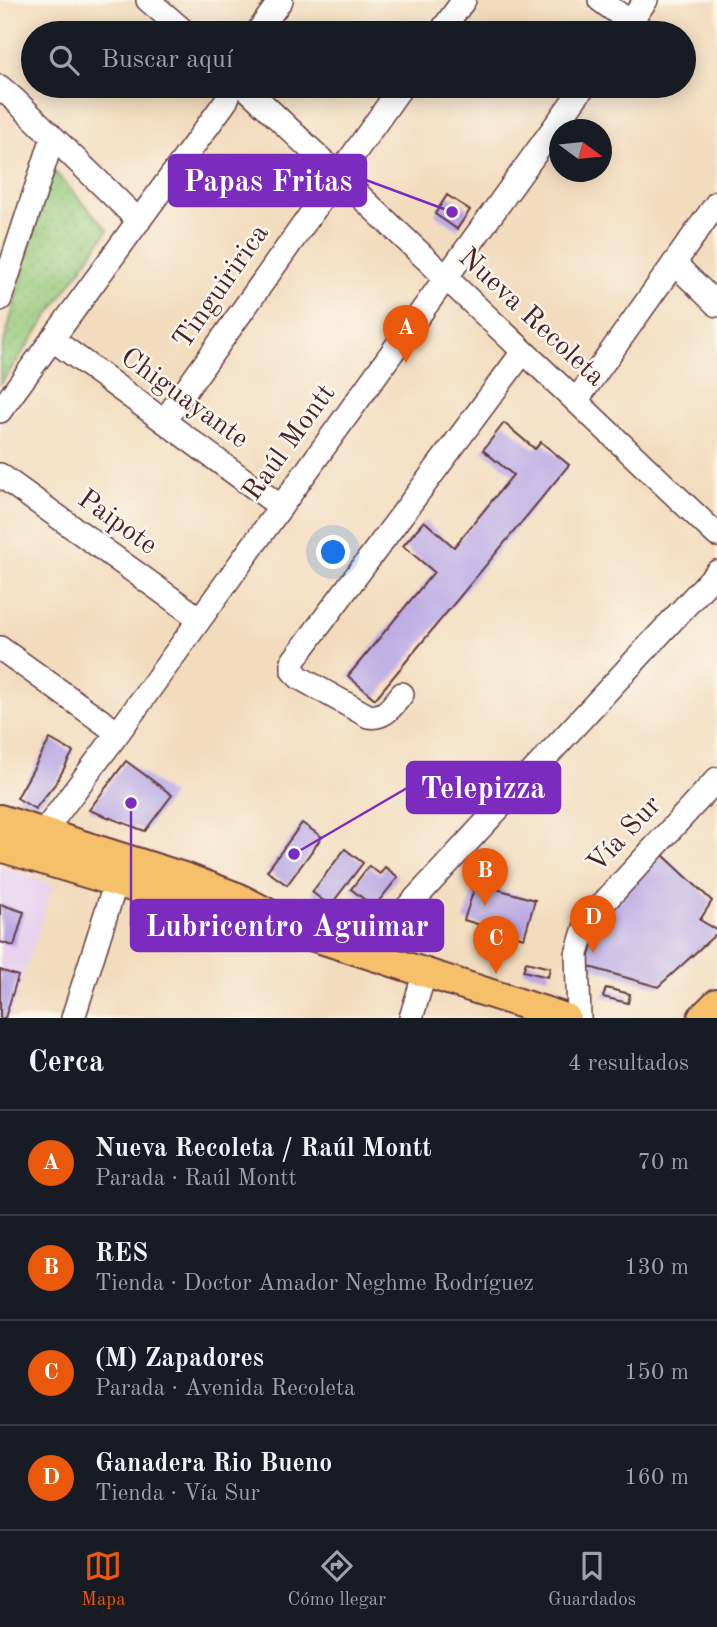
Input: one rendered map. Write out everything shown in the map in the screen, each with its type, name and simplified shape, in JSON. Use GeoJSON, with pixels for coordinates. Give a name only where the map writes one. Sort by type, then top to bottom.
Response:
{"type":"FeatureCollection","features":[{"type":"Feature","properties":{"kind":"main road"},"geometry":{"type":"LineString","coordinates":[[0,819],[212,887],[261,909],[305,934]]}},
{"type":"Feature","properties":{"kind":"main road"},"geometry":{"type":"LineString","coordinates":[[0,847],[175,901],[305,934],[566,1018]]}},
{"type":"Feature","properties":{"kind":"street"},"geometry":{"type":"LineString","coordinates":[[148,0],[172,21]]}},
{"type":"Feature","properties":{"kind":"street"},"geometry":{"type":"LineString","coordinates":[[266,21],[281,0]]}},
{"type":"Feature","properties":{"kind":"street"},"geometry":{"type":"LineString","coordinates":[[449,21],[464,0]]}},
{"type":"Feature","properties":{"kind":"street"},"geometry":{"type":"LineString","coordinates":[[600,0],[620,21]]}},
{"type":"Feature","properties":{"kind":"street"},"geometry":{"type":"LineString","coordinates":[[631,21],[646,0]]}},
{"type":"Feature","properties":{"kind":"street"},"geometry":{"type":"LineString","coordinates":[[0,87],[139,221]]}},
{"type":"Feature","properties":{"kind":"street"},"geometry":{"type":"LineString","coordinates":[[0,411],[227,98]]}},
{"type":"Feature","properties":{"kind":"street","name":"Nueva Recoleta"},"geometry":{"type":"LineString","coordinates":[[257,98],[717,535]]}},
{"type":"Feature","properties":{"kind":"street","name":"Tinguiririca"},"geometry":{"type":"LineString","coordinates":[[164,421],[393,98]]}},
{"type":"Feature","properties":{"kind":"street","name":"Raúl Montt"},"geometry":{"type":"LineString","coordinates":[[43,833],[575,98]]}},
{"type":"Feature","properties":{"kind":"street"},"geometry":{"type":"LineString","coordinates":[[0,299],[53,137]]}},
{"type":"Feature","properties":{"kind":"street"},"geometry":{"type":"LineString","coordinates":[[576,401],[717,203]]}},
{"type":"Feature","properties":{"kind":"street"},"geometry":{"type":"LineString","coordinates":[[674,264],[717,305]]}},
{"type":"Feature","properties":{"kind":"street","name":"Chiguayante"},"geometry":{"type":"LineString","coordinates":[[52,339],[281,507]]}},
{"type":"Feature","properties":{"kind":"street"},"geometry":{"type":"LineString","coordinates":[[402,694],[382,716],[373,718],[300,678],[293,670],[293,661],[523,352]]}},
{"type":"Feature","properties":{"kind":"street","name":"Paipote"},"geometry":{"type":"LineString","coordinates":[[0,475],[200,619]]}},
{"type":"Feature","properties":{"kind":"street"},"geometry":{"type":"LineString","coordinates":[[365,953],[717,572]]}},
{"type":"Feature","properties":{"kind":"street"},"geometry":{"type":"LineString","coordinates":[[0,648],[118,733]]}},
{"type":"Feature","properties":{"kind":"street","name":"Vía Sur"},"geometry":{"type":"LineString","coordinates":[[579,1018],[577,954],[587,921],[717,779]]}},
{"type":"Feature","properties":{"kind":"street"},"geometry":{"type":"LineString","coordinates":[[73,1018],[116,882]]}},
{"type":"Feature","properties":{"kind":"street"},"geometry":{"type":"LineString","coordinates":[[411,1018],[425,972]]}},
{"type":"Feature","properties":{"kind":"shaded area"},"geometry":{"type":"Polygon","coordinates":[[[0,866],[53,885],[10,1018],[0,1018],[0,866]]]}},
{"type":"Feature","properties":{"kind":"green space"},"geometry":{"type":"Polygon","coordinates":[[[51,168],[108,230],[0,385],[0,358],[51,168]]]}},
{"type":"Feature","properties":{"kind":"building"},"geometry":{"type":"Polygon","coordinates":[[[447,195],[470,210],[457,229],[435,214],[447,195]]]}},
{"type":"Feature","properties":{"kind":"building"},"geometry":{"type":"Polygon","coordinates":[[[504,423],[535,449],[541,442],[569,465],[375,699],[348,676],[434,572],[403,546],[424,521],[454,547],[513,475],[483,450],[504,423]]]}},
{"type":"Feature","properties":{"kind":"building"},"geometry":{"type":"Polygon","coordinates":[[[50,739],[73,752],[56,783],[35,809],[17,798],[50,739]]]}},
{"type":"Feature","properties":{"kind":"building"},"geometry":{"type":"Polygon","coordinates":[[[126,761],[172,795],[145,831],[89,810],[126,761]]]}},
{"type":"Feature","properties":{"kind":"building"},"geometry":{"type":"Polygon","coordinates":[[[302,823],[322,837],[287,885],[267,871],[302,823]]]}},
{"type":"Feature","properties":{"kind":"building"},"geometry":{"type":"Polygon","coordinates":[[[345,849],[363,863],[330,906],[312,892],[345,849]]]}},
{"type":"Feature","properties":{"kind":"building"},"geometry":{"type":"Polygon","coordinates":[[[662,854],[712,901],[700,920],[717,930],[717,933],[658,987],[579,964],[591,925],[662,854]]]}},
{"type":"Feature","properties":{"kind":"building"},"geometry":{"type":"Polygon","coordinates":[[[369,866],[380,874],[385,867],[398,877],[374,907],[351,889],[369,866]]]}},
{"type":"Feature","properties":{"kind":"building"},"geometry":{"type":"Polygon","coordinates":[[[476,883],[535,900],[524,938],[464,920],[476,883]]]}},
{"type":"Feature","properties":{"kind":"building"},"geometry":{"type":"Polygon","coordinates":[[[0,904],[24,912],[14,946],[0,942],[0,904]]]}},
{"type":"Feature","properties":{"kind":"building"},"geometry":{"type":"Polygon","coordinates":[[[526,962],[550,968],[548,977],[523,971],[526,962]]]}},
{"type":"Feature","properties":{"kind":"building"},"geometry":{"type":"Polygon","coordinates":[[[0,970],[18,976],[5,1018],[0,1018],[0,970]]]}},
{"type":"Feature","properties":{"kind":"building"},"geometry":{"type":"Polygon","coordinates":[[[606,988],[630,994],[628,1003],[603,997],[606,988]]]}},
{"type":"Feature","properties":{"kind":"place","name":"Papas Fritas"},"geometry":{"type":"Point","coordinates":[452,212]}},
{"type":"Feature","properties":{"kind":"place","name":"Nueva Recoleta / Raúl Montt"},"geometry":{"type":"Point","coordinates":[406,363]}},
{"type":"Feature","properties":{"kind":"place","name":"Lubricentro Aguimar"},"geometry":{"type":"Point","coordinates":[131,803]}},
{"type":"Feature","properties":{"kind":"place","name":"Telepizza"},"geometry":{"type":"Point","coordinates":[294,854]}},
{"type":"Feature","properties":{"kind":"place","name":"RES"},"geometry":{"type":"Point","coordinates":[485,906]}},
{"type":"Feature","properties":{"kind":"place","name":"Ganadera Rio Bueno"},"geometry":{"type":"Point","coordinates":[593,953]}},
{"type":"Feature","properties":{"kind":"place","name":"(M) Zapadores"},"geometry":{"type":"Point","coordinates":[496,974]}}]}
